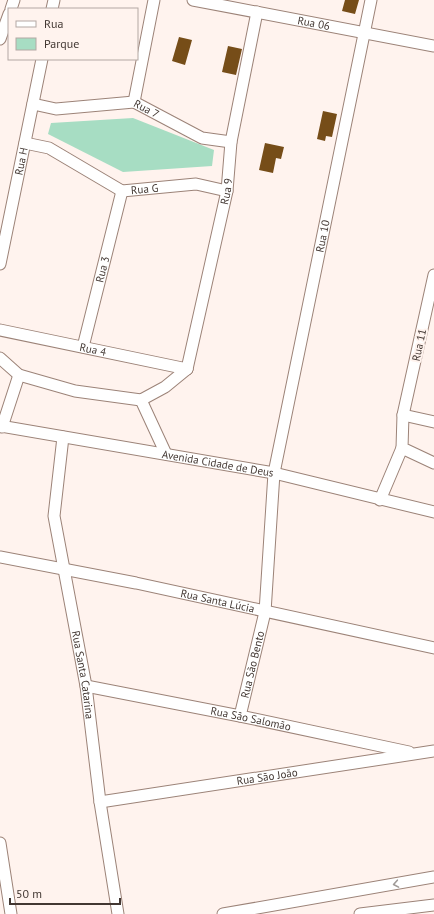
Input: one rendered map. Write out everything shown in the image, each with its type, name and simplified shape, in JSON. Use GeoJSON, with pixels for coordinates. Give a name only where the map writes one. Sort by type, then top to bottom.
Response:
{"type":"FeatureCollection","features":[{"type":"Feature","properties":{"kind":"street"},"geometry":{"type":"LineString","coordinates":[[134,102],[154,0]]}},
{"type":"Feature","properties":{"kind":"street","name":"Rua 06"},"geometry":{"type":"LineString","coordinates":[[193,0],[434,46]]}},
{"type":"Feature","properties":{"kind":"street","name":"Rua 10"},"geometry":{"type":"LineString","coordinates":[[265,612],[274,472],[371,0]]}},
{"type":"Feature","properties":{"kind":"street","name":"Rua 9"},"geometry":{"type":"LineString","coordinates":[[187,369],[227,191],[231,142],[257,12]]}},
{"type":"Feature","properties":{"kind":"street"},"geometry":{"type":"LineString","coordinates":[[0,39],[8,17]]}},
{"type":"Feature","properties":{"kind":"street","name":"Rua H"},"geometry":{"type":"LineString","coordinates":[[0,264],[42,60]]}},
{"type":"Feature","properties":{"kind":"street","name":"Rua 7"},"geometry":{"type":"LineString","coordinates":[[33,104],[56,109],[134,102],[202,138],[231,142]]}},
{"type":"Feature","properties":{"kind":"street","name":"Rua G"},"geometry":{"type":"LineString","coordinates":[[25,142],[49,148],[122,191],[196,184],[227,191]]}},
{"type":"Feature","properties":{"kind":"street","name":"Rua 3"},"geometry":{"type":"LineString","coordinates":[[83,347],[122,191]]}},
{"type":"Feature","properties":{"kind":"street","name":"Rua 11"},"geometry":{"type":"LineString","coordinates":[[402,448],[403,415],[434,275]]}},
{"type":"Feature","properties":{"kind":"street","name":"Rua 4"},"geometry":{"type":"LineString","coordinates":[[0,330],[187,369]]}},
{"type":"Feature","properties":{"kind":"street"},"geometry":{"type":"LineString","coordinates":[[0,358],[19,375],[75,391],[141,400],[165,387],[187,369]]}},
{"type":"Feature","properties":{"kind":"street"},"geometry":{"type":"LineString","coordinates":[[1,426],[19,375]]}},
{"type":"Feature","properties":{"kind":"street"},"geometry":{"type":"LineString","coordinates":[[141,400],[166,454]]}},
{"type":"Feature","properties":{"kind":"street"},"geometry":{"type":"LineString","coordinates":[[403,415],[434,422]]}},
{"type":"Feature","properties":{"kind":"street","name":"Avenida Cidade de Deus"},"geometry":{"type":"LineString","coordinates":[[1,426],[274,472],[380,500],[434,512]]}},
{"type":"Feature","properties":{"kind":"street","name":"Rua Santa Catarina"},"geometry":{"type":"LineString","coordinates":[[64,437],[54,516],[86,686],[100,802],[118,914]]}},
{"type":"Feature","properties":{"kind":"street"},"geometry":{"type":"LineString","coordinates":[[380,500],[402,448],[434,463]]}},
{"type":"Feature","properties":{"kind":"street","name":"Rua Santa Lúcia"},"geometry":{"type":"LineString","coordinates":[[0,557],[65,569],[434,648]]}},
{"type":"Feature","properties":{"kind":"street","name":"Rua São Bento"},"geometry":{"type":"LineString","coordinates":[[240,716],[265,612]]}},
{"type":"Feature","properties":{"kind":"street","name":"Rua São Salomão"},"geometry":{"type":"LineString","coordinates":[[86,686],[240,716],[415,754]]}},
{"type":"Feature","properties":{"kind":"street","name":"Rua São João"},"geometry":{"type":"LineString","coordinates":[[100,802],[434,751]]}},
{"type":"Feature","properties":{"kind":"street"},"geometry":{"type":"LineString","coordinates":[[0,843],[11,914]]}},
{"type":"Feature","properties":{"kind":"street"},"geometry":{"type":"LineString","coordinates":[[227,914],[434,877]]}},
{"type":"Feature","properties":{"kind":"street"},"geometry":{"type":"LineString","coordinates":[[360,914],[434,905]]}},
{"type":"Feature","properties":{"kind":"green space"},"geometry":{"type":"Polygon","coordinates":[[[133,118],[214,150],[212,166],[123,172],[48,134],[51,123],[133,118]]]}},
{"type":"Feature","properties":{"kind":"building"},"geometry":{"type":"Polygon","coordinates":[[[345,0],[359,0],[355,14],[342,11],[345,0]]]}},
{"type":"Feature","properties":{"kind":"building"},"geometry":{"type":"Polygon","coordinates":[[[179,37],[192,40],[185,65],[172,61],[179,37]]]}},
{"type":"Feature","properties":{"kind":"building"},"geometry":{"type":"Polygon","coordinates":[[[228,46],[242,49],[236,75],[222,72],[228,46]]]}},
{"type":"Feature","properties":{"kind":"building"},"geometry":{"type":"Polygon","coordinates":[[[323,111],[337,114],[332,137],[326,136],[325,141],[317,139],[323,111]]]}},
{"type":"Feature","properties":{"kind":"building"},"geometry":{"type":"Polygon","coordinates":[[[265,143],[284,147],[281,159],[276,158],[273,173],[259,170],[265,143]]]}}]}
